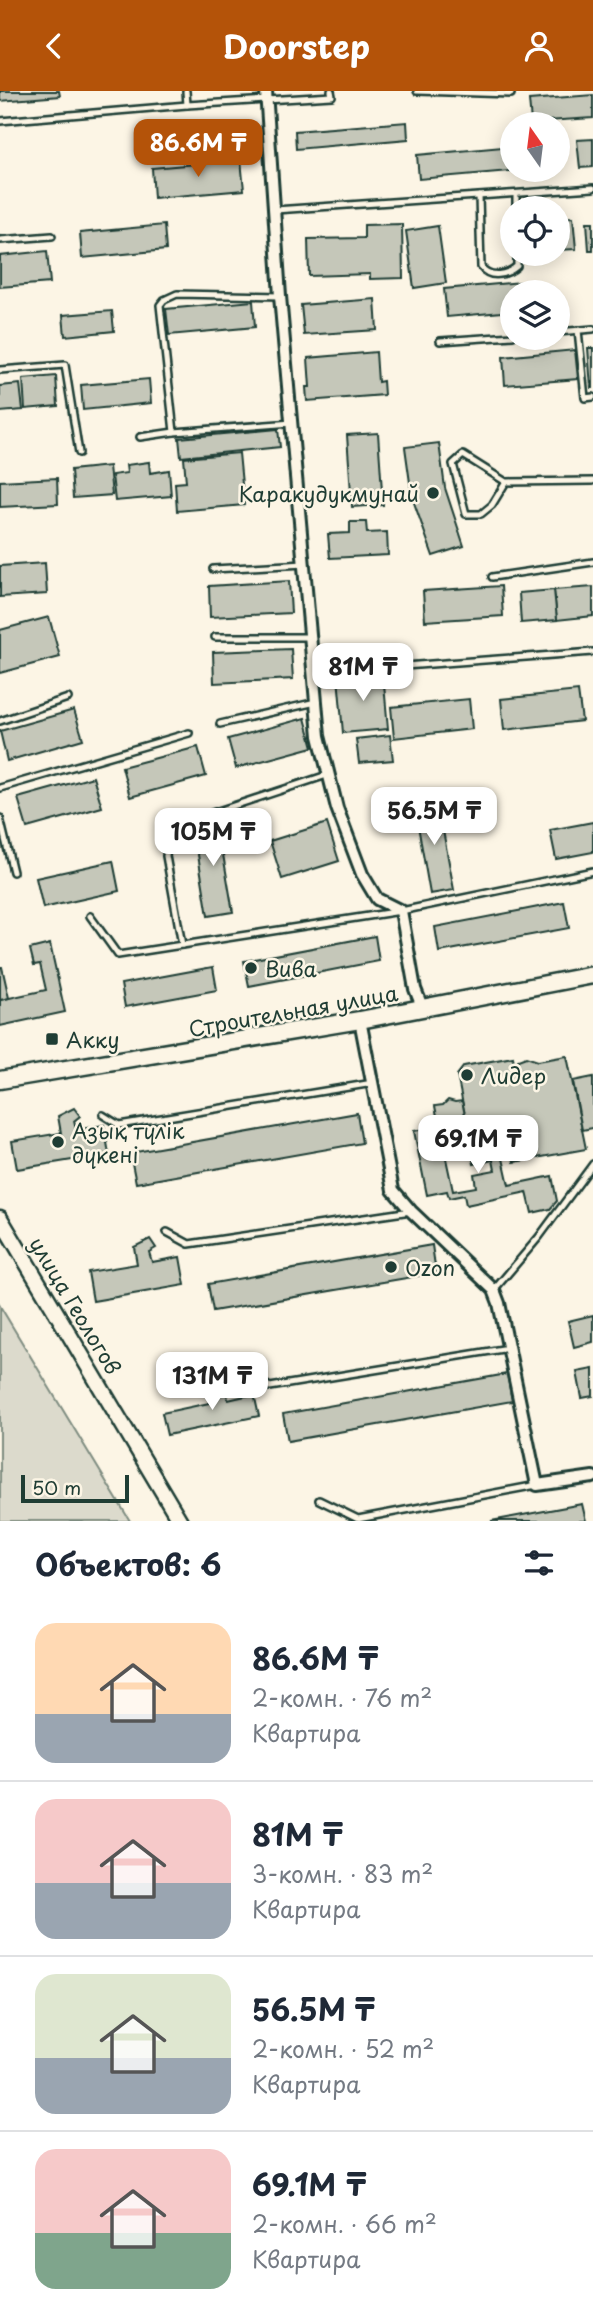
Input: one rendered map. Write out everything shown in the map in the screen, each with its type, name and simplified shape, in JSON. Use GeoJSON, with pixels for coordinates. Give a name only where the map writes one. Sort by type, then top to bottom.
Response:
{"type":"FeatureCollection","features":[{"type":"Feature","properties":{"kind":"main road","name":"Строительная улица"},"geometry":{"type":"LineString","coordinates":[[0,1080],[423,1009],[593,975]]}},
{"type":"Feature","properties":{"kind":"street"},"geometry":{"type":"LineString","coordinates":[[266,95],[280,296],[319,736],[337,808],[362,874],[377,898],[401,911],[415,989],[423,1009]]}},
{"type":"Feature","properties":{"kind":"street"},"geometry":{"type":"LineString","coordinates":[[360,1020],[393,1190],[411,1211],[494,1290],[509,1348],[537,1485],[593,1477]]}},
{"type":"Feature","properties":{"kind":"street","name":"улица Геологов"},"geometry":{"type":"LineString","coordinates":[[0,1218],[180,1521]]}},
{"type":"Feature","properties":{"kind":"lane"},"geometry":{"type":"LineString","coordinates":[[186,91],[187,105]]}},
{"type":"Feature","properties":{"kind":"lane"},"geometry":{"type":"LineString","coordinates":[[0,121],[187,105],[266,95],[332,96],[331,91]]}},
{"type":"Feature","properties":{"kind":"lane"},"geometry":{"type":"LineString","coordinates":[[417,91],[511,94],[511,91]]}},
{"type":"Feature","properties":{"kind":"lane"},"geometry":{"type":"LineString","coordinates":[[274,210],[593,188]]}},
{"type":"Feature","properties":{"kind":"lane"},"geometry":{"type":"LineString","coordinates":[[479,196],[481,267],[485,273],[492,274],[509,273],[517,266]]}},
{"type":"Feature","properties":{"kind":"lane"},"geometry":{"type":"LineString","coordinates":[[0,240],[52,236]]}},
{"type":"Feature","properties":{"kind":"lane"},"geometry":{"type":"LineString","coordinates":[[174,432],[160,305],[177,294],[280,296]]}},
{"type":"Feature","properties":{"kind":"lane"},"geometry":{"type":"LineString","coordinates":[[570,331],[593,329]]}},
{"type":"Feature","properties":{"kind":"lane"},"geometry":{"type":"LineString","coordinates":[[578,330],[585,398],[593,397]]}},
{"type":"Feature","properties":{"kind":"lane"},"geometry":{"type":"LineString","coordinates":[[440,341],[500,337]]}},
{"type":"Feature","properties":{"kind":"lane"},"geometry":{"type":"LineString","coordinates":[[0,370],[65,365],[79,453]]}},
{"type":"Feature","properties":{"kind":"lane"},"geometry":{"type":"LineString","coordinates":[[140,437],[292,423]]}},
{"type":"Feature","properties":{"kind":"lane"},"geometry":{"type":"LineString","coordinates":[[506,482],[492,505],[481,514],[467,514],[453,464],[463,455],[506,482],[593,481]]}},
{"type":"Feature","properties":{"kind":"lane"},"geometry":{"type":"LineString","coordinates":[[492,577],[593,562]]}},
{"type":"Feature","properties":{"kind":"lane"},"geometry":{"type":"LineString","coordinates":[[214,569],[305,564]]}},
{"type":"Feature","properties":{"kind":"lane"},"geometry":{"type":"LineString","coordinates":[[215,637],[311,637]]}},
{"type":"Feature","properties":{"kind":"lane"},"geometry":{"type":"LineString","coordinates":[[378,668],[593,652]]}},
{"type":"Feature","properties":{"kind":"lane"},"geometry":{"type":"LineString","coordinates":[[0,721],[68,698]]}},
{"type":"Feature","properties":{"kind":"lane"},"geometry":{"type":"LineString","coordinates":[[220,724],[316,702]]}},
{"type":"Feature","properties":{"kind":"lane"},"geometry":{"type":"LineString","coordinates":[[0,788],[189,733]]}},
{"type":"Feature","properties":{"kind":"lane"},"geometry":{"type":"LineString","coordinates":[[182,945],[166,856],[169,831],[212,813],[329,775]]}},
{"type":"Feature","properties":{"kind":"lane"},"geometry":{"type":"LineString","coordinates":[[0,818],[13,872]]}},
{"type":"Feature","properties":{"kind":"lane"},"geometry":{"type":"LineString","coordinates":[[90,916],[118,955],[401,911],[593,871]]}},
{"type":"Feature","properties":{"kind":"lane"},"geometry":{"type":"LineString","coordinates":[[103,1115],[119,1125],[373,1083]]}},
{"type":"Feature","properties":{"kind":"lane"},"geometry":{"type":"LineString","coordinates":[[494,1290],[593,1164]]}},
{"type":"Feature","properties":{"kind":"lane"},"geometry":{"type":"LineString","coordinates":[[167,1232],[189,1244],[411,1211]]}},
{"type":"Feature","properties":{"kind":"lane"},"geometry":{"type":"LineString","coordinates":[[244,1370],[270,1387],[509,1348]]}},
{"type":"Feature","properties":{"kind":"lane"},"geometry":{"type":"LineString","coordinates":[[319,1500],[358,1519],[537,1485]]}},
{"type":"Feature","properties":{"kind":"shaded area"},"geometry":{"type":"Polygon","coordinates":[[[0,1306],[130,1521],[0,1521],[0,1306]]]}},
{"type":"Feature","properties":{"kind":"building"},"geometry":{"type":"Polygon","coordinates":[[[0,91],[59,91],[60,96],[0,101],[0,91]]]}},
{"type":"Feature","properties":{"kind":"building"},"geometry":{"type":"Polygon","coordinates":[[[593,95],[593,118],[570,119],[570,112],[530,112],[529,100],[593,95]]]}},
{"type":"Feature","properties":{"kind":"building"},"geometry":{"type":"Polygon","coordinates":[[[407,122],[408,139],[296,149],[295,131],[407,122]]]}},
{"type":"Feature","properties":{"kind":"building"},"geometry":{"type":"Polygon","coordinates":[[[253,129],[255,154],[215,157],[213,133],[253,129]]]}},
{"type":"Feature","properties":{"kind":"building"},"geometry":{"type":"Polygon","coordinates":[[[593,139],[593,167],[580,168],[577,140],[593,139]]]}},
{"type":"Feature","properties":{"kind":"building"},"geometry":{"type":"Polygon","coordinates":[[[500,147],[500,172],[419,179],[417,155],[500,147]]]}},
{"type":"Feature","properties":{"kind":"building"},"geometry":{"type":"Polygon","coordinates":[[[241,160],[244,190],[154,198],[152,168],[241,160]]]}},
{"type":"Feature","properties":{"kind":"building"},"geometry":{"type":"Polygon","coordinates":[[[570,217],[573,217],[576,249],[570,249],[570,217]]]}},
{"type":"Feature","properties":{"kind":"building"},"geometry":{"type":"Polygon","coordinates":[[[587,222],[593,222],[593,250],[589,250],[587,222]]]}},
{"type":"Feature","properties":{"kind":"building"},"geometry":{"type":"Polygon","coordinates":[[[402,224],[403,278],[370,279],[370,274],[309,276],[308,239],[364,238],[364,225],[402,224]]]}},
{"type":"Feature","properties":{"kind":"building"},"geometry":{"type":"Polygon","coordinates":[[[164,225],[166,250],[82,258],[80,233],[164,225]]]}},
{"type":"Feature","properties":{"kind":"building"},"geometry":{"type":"Polygon","coordinates":[[[438,226],[446,283],[414,288],[406,231],[438,226]]]}},
{"type":"Feature","properties":{"kind":"building"},"geometry":{"type":"Polygon","coordinates":[[[47,251],[50,283],[0,287],[0,256],[47,251]]]}},
{"type":"Feature","properties":{"kind":"building"},"geometry":{"type":"Polygon","coordinates":[[[500,284],[500,312],[447,317],[444,289],[500,284]]]}},
{"type":"Feature","properties":{"kind":"building"},"geometry":{"type":"Polygon","coordinates":[[[375,299],[377,330],[304,335],[301,305],[375,299]]]}},
{"type":"Feature","properties":{"kind":"building"},"geometry":{"type":"Polygon","coordinates":[[[253,301],[255,327],[169,335],[166,309],[253,301]]]}},
{"type":"Feature","properties":{"kind":"building"},"geometry":{"type":"Polygon","coordinates":[[[112,311],[114,331],[65,336],[63,315],[112,311]]]}},
{"type":"Feature","properties":{"kind":"building"},"geometry":{"type":"Polygon","coordinates":[[[588,348],[593,348],[593,388],[591,388],[588,348]]]}},
{"type":"Feature","properties":{"kind":"building"},"geometry":{"type":"Polygon","coordinates":[[[575,350],[578,379],[505,385],[503,357],[575,350]]]}},
{"type":"Feature","properties":{"kind":"building"},"geometry":{"type":"Polygon","coordinates":[[[376,352],[378,382],[383,381],[384,395],[307,401],[306,387],[310,387],[308,358],[376,352]]]}},
{"type":"Feature","properties":{"kind":"building"},"geometry":{"type":"Polygon","coordinates":[[[56,376],[58,406],[25,409],[23,379],[56,376]]]}},
{"type":"Feature","properties":{"kind":"building"},"geometry":{"type":"Polygon","coordinates":[[[149,379],[151,403],[83,410],[81,385],[149,379]]]}},
{"type":"Feature","properties":{"kind":"building"},"geometry":{"type":"Polygon","coordinates":[[[20,384],[23,410],[0,412],[0,386],[20,384]]]}},
{"type":"Feature","properties":{"kind":"building"},"geometry":{"type":"Polygon","coordinates":[[[278,429],[280,447],[181,457],[179,438],[278,429]]]}},
{"type":"Feature","properties":{"kind":"building"},"geometry":{"type":"Polygon","coordinates":[[[378,433],[383,505],[352,507],[347,435],[378,433]]]}},
{"type":"Feature","properties":{"kind":"building"},"geometry":{"type":"Polygon","coordinates":[[[439,443],[445,488],[464,546],[433,556],[412,497],[405,447],[439,443]]]}},
{"type":"Feature","properties":{"kind":"building"},"geometry":{"type":"Polygon","coordinates":[[[239,453],[244,505],[177,511],[175,483],[186,482],[184,458],[239,453]]]}},
{"type":"Feature","properties":{"kind":"building"},"geometry":{"type":"Polygon","coordinates":[[[149,462],[150,473],[169,470],[171,496],[115,501],[112,475],[127,473],[126,465],[149,462]]]}},
{"type":"Feature","properties":{"kind":"building"},"geometry":{"type":"Polygon","coordinates":[[[109,466],[112,495],[73,498],[71,470],[109,466]]]}},
{"type":"Feature","properties":{"kind":"building"},"geometry":{"type":"Polygon","coordinates":[[[57,478],[58,504],[0,507],[0,481],[57,478]]]}},
{"type":"Feature","properties":{"kind":"building"},"geometry":{"type":"Polygon","coordinates":[[[350,522],[366,522],[367,533],[387,532],[388,555],[330,558],[328,534],[350,533],[350,522]]]}},
{"type":"Feature","properties":{"kind":"building"},"geometry":{"type":"Polygon","coordinates":[[[45,563],[47,594],[0,597],[0,566],[45,563]]]}},
{"type":"Feature","properties":{"kind":"building"},"geometry":{"type":"Polygon","coordinates":[[[289,581],[291,613],[210,617],[209,586],[289,581]]]}},
{"type":"Feature","properties":{"kind":"building"},"geometry":{"type":"Polygon","coordinates":[[[501,586],[503,616],[425,621],[423,591],[501,586]]]}},
{"type":"Feature","properties":{"kind":"building"},"geometry":{"type":"Polygon","coordinates":[[[593,587],[593,616],[557,620],[554,590],[593,587]]]}},
{"type":"Feature","properties":{"kind":"building"},"geometry":{"type":"Polygon","coordinates":[[[554,590],[557,620],[521,623],[519,593],[554,590]]]}},
{"type":"Feature","properties":{"kind":"building"},"geometry":{"type":"Polygon","coordinates":[[[49,617],[60,657],[0,673],[0,630],[49,617]]]}},
{"type":"Feature","properties":{"kind":"building"},"geometry":{"type":"Polygon","coordinates":[[[291,649],[293,679],[214,683],[213,652],[291,649]]]}},
{"type":"Feature","properties":{"kind":"building"},"geometry":{"type":"Polygon","coordinates":[[[383,673],[388,729],[343,733],[338,677],[383,673]]]}},
{"type":"Feature","properties":{"kind":"building"},"geometry":{"type":"Polygon","coordinates":[[[578,691],[582,721],[504,730],[501,699],[578,691]]]}},
{"type":"Feature","properties":{"kind":"building"},"geometry":{"type":"Polygon","coordinates":[[[469,699],[472,729],[394,738],[391,707],[469,699]]]}},
{"type":"Feature","properties":{"kind":"building"},"geometry":{"type":"Polygon","coordinates":[[[74,710],[83,739],[7,761],[0,731],[74,710]]]}},
{"type":"Feature","properties":{"kind":"building"},"geometry":{"type":"Polygon","coordinates":[[[305,718],[313,747],[236,768],[228,739],[305,718]]]}},
{"type":"Feature","properties":{"kind":"building"},"geometry":{"type":"Polygon","coordinates":[[[390,735],[393,760],[359,763],[356,739],[390,735]]]}},
{"type":"Feature","properties":{"kind":"building"},"geometry":{"type":"Polygon","coordinates":[[[198,747],[206,776],[130,797],[122,767],[198,747]]]}},
{"type":"Feature","properties":{"kind":"building"},"geometry":{"type":"Polygon","coordinates":[[[93,777],[102,807],[27,828],[18,798],[93,777]]]}},
{"type":"Feature","properties":{"kind":"building"},"geometry":{"type":"Polygon","coordinates":[[[437,798],[454,890],[430,894],[414,803],[437,798]]]}},
{"type":"Feature","properties":{"kind":"building"},"geometry":{"type":"Polygon","coordinates":[[[217,820],[233,912],[208,916],[193,824],[217,820]]]}},
{"type":"Feature","properties":{"kind":"building"},"geometry":{"type":"Polygon","coordinates":[[[593,822],[593,852],[556,859],[550,830],[593,822]]]}},
{"type":"Feature","properties":{"kind":"building"},"geometry":{"type":"Polygon","coordinates":[[[327,823],[339,861],[282,879],[270,841],[327,823]]]}},
{"type":"Feature","properties":{"kind":"building"},"geometry":{"type":"Polygon","coordinates":[[[113,861],[119,891],[43,908],[36,878],[113,861]]]}},
{"type":"Feature","properties":{"kind":"building"},"geometry":{"type":"Polygon","coordinates":[[[564,902],[569,928],[439,952],[435,927],[564,902]]]}},
{"type":"Feature","properties":{"kind":"building"},"geometry":{"type":"Polygon","coordinates":[[[375,936],[379,961],[249,986],[244,961],[375,936]]]}},
{"type":"Feature","properties":{"kind":"building"},"geometry":{"type":"Polygon","coordinates":[[[50,944],[65,1012],[0,1026],[0,1000],[46,990],[40,964],[34,965],[30,949],[50,944]]]}},
{"type":"Feature","properties":{"kind":"building"},"geometry":{"type":"Polygon","coordinates":[[[0,967],[9,998],[0,1000],[0,967]]]}},
{"type":"Feature","properties":{"kind":"building"},"geometry":{"type":"Polygon","coordinates":[[[213,967],[217,990],[125,1007],[121,984],[213,967]]]}},
{"type":"Feature","properties":{"kind":"building"},"geometry":{"type":"Polygon","coordinates":[[[567,1056],[586,1149],[514,1162],[509,1133],[470,1140],[457,1075],[464,1066],[513,1057],[515,1067],[518,1060],[526,1057],[538,1061],[567,1056]]]}},
{"type":"Feature","properties":{"kind":"building"},"geometry":{"type":"Polygon","coordinates":[[[593,1077],[593,1128],[582,1130],[573,1081],[593,1077]]]}},
{"type":"Feature","properties":{"kind":"building"},"geometry":{"type":"Polygon","coordinates":[[[448,1100],[462,1101],[466,1120],[439,1126],[435,1106],[443,1105],[448,1100]]]}},
{"type":"Feature","properties":{"kind":"building"},"geometry":{"type":"Polygon","coordinates":[[[74,1108],[80,1116],[74,1121],[76,1130],[104,1125],[109,1154],[17,1169],[12,1141],[61,1133],[58,1116],[74,1108]]]}},
{"type":"Feature","properties":{"kind":"building"},"geometry":{"type":"Polygon","coordinates":[[[357,1113],[362,1143],[136,1183],[130,1153],[357,1113]]]}},
{"type":"Feature","properties":{"kind":"building"},"geometry":{"type":"Polygon","coordinates":[[[439,1126],[453,1191],[476,1187],[474,1174],[495,1170],[493,1160],[474,1164],[471,1151],[500,1145],[509,1185],[552,1176],[557,1201],[550,1209],[532,1213],[527,1192],[466,1205],[464,1195],[449,1198],[447,1191],[427,1195],[414,1131],[439,1126]]]}},
{"type":"Feature","properties":{"kind":"building"},"geometry":{"type":"Polygon","coordinates":[[[150,1239],[156,1248],[149,1252],[152,1262],[180,1257],[185,1285],[93,1301],[88,1272],[137,1264],[134,1247],[150,1239]]]}},
{"type":"Feature","properties":{"kind":"building"},"geometry":{"type":"Polygon","coordinates":[[[432,1245],[436,1273],[213,1311],[208,1284],[432,1245]]]}},
{"type":"Feature","properties":{"kind":"building"},"geometry":{"type":"Polygon","coordinates":[[[593,1315],[593,1342],[574,1347],[568,1321],[593,1315]]]}},
{"type":"Feature","properties":{"kind":"building"},"geometry":{"type":"Polygon","coordinates":[[[593,1369],[593,1396],[582,1398],[577,1372],[593,1369]]]}},
{"type":"Feature","properties":{"kind":"building"},"geometry":{"type":"Polygon","coordinates":[[[507,1374],[512,1401],[288,1441],[283,1414],[507,1374]]]}},
{"type":"Feature","properties":{"kind":"building"},"geometry":{"type":"Polygon","coordinates":[[[227,1378],[232,1383],[226,1389],[228,1400],[254,1394],[259,1416],[167,1435],[162,1413],[214,1402],[211,1388],[227,1378]]]}},
{"type":"Feature","properties":{"kind":"building"},"geometry":{"type":"Polygon","coordinates":[[[582,1504],[586,1521],[491,1521],[582,1504]]]}},
{"type":"Feature","properties":{"kind":"place","name":"Каракудукмунай"},"geometry":{"type":"Point","coordinates":[433,493]}},
{"type":"Feature","properties":{"kind":"place","name":"Вива"},"geometry":{"type":"Point","coordinates":[251,968]}},
{"type":"Feature","properties":{"kind":"place","name":"Акку"},"geometry":{"type":"Point","coordinates":[52,1039]}},
{"type":"Feature","properties":{"kind":"place","name":"Лидер"},"geometry":{"type":"Point","coordinates":[467,1075]}},
{"type":"Feature","properties":{"kind":"place","name":"Азық түлік дүкені"},"geometry":{"type":"Point","coordinates":[58,1142]}},
{"type":"Feature","properties":{"kind":"place","name":"Ozon"},"geometry":{"type":"Point","coordinates":[391,1267]}}]}
